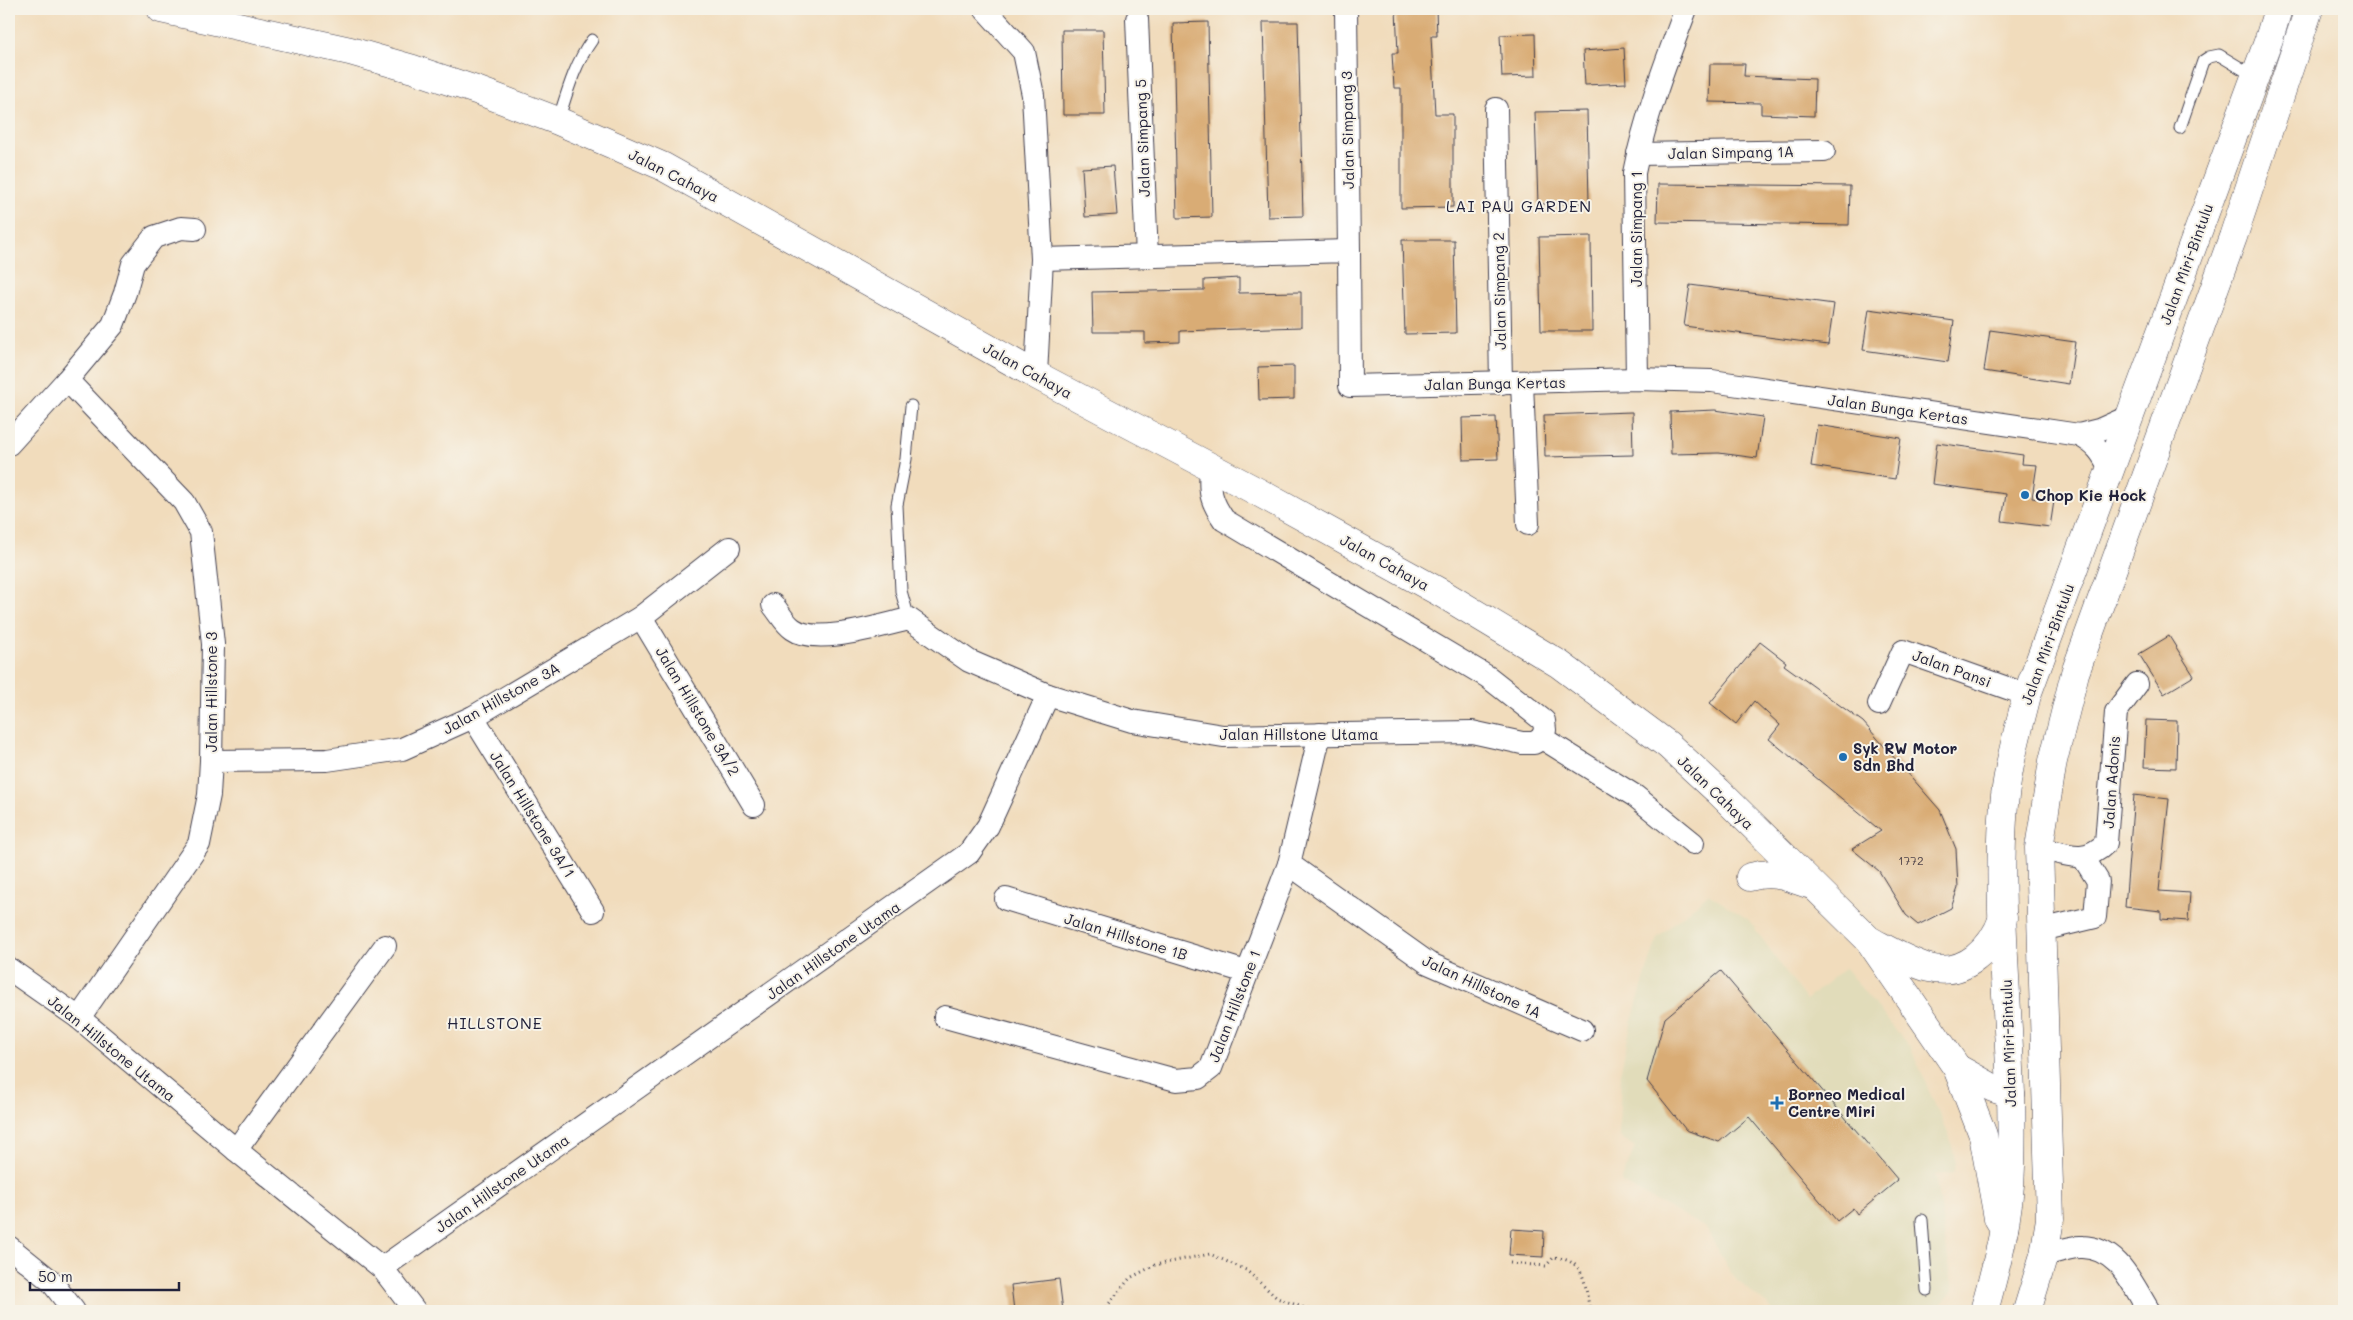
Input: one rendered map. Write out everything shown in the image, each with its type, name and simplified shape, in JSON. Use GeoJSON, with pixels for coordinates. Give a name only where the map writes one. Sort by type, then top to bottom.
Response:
{"type":"FeatureCollection","features":[{"type":"Feature","properties":{"kind":"main road","name":"Jalan Cahaya"},"geometry":{"type":"LineString","coordinates":[[161,9],[350,51],[479,91],[558,121],[662,166],[1036,375],[1211,467],[1443,594],[1559,664],[1668,745],[1718,791],[1869,940]]}},
{"type":"Feature","properties":{"kind":"main road","name":"Jalan Miri-Bintulu"},"geometry":{"type":"LineString","coordinates":[[1984,1311],[2004,1228],[2011,1167],[2011,1094],[2003,918],[2003,817],[2013,749],[2027,695],[2278,9]]}},
{"type":"Feature","properties":{"kind":"main road"},"geometry":{"type":"LineString","coordinates":[[2027,1311],[2044,1255],[2050,1219],[2039,848],[2053,761],[2075,674],[2233,237],[2309,9]]}},
{"type":"Feature","properties":{"kind":"main road"},"geometry":{"type":"LineString","coordinates":[[1750,877],[1763,873],[1775,874],[1814,887]]}},
{"type":"Feature","properties":{"kind":"main road"},"geometry":{"type":"LineString","coordinates":[[1869,940],[1929,968],[1951,968],[1961,966],[1980,956],[1994,939],[2003,918]]}},
{"type":"Feature","properties":{"kind":"main road"},"geometry":{"type":"LineString","coordinates":[[1869,940],[1957,1068],[1983,1135],[1997,1210],[2004,1228]]}},
{"type":"Feature","properties":{"kind":"main road"},"geometry":{"type":"LineString","coordinates":[[1957,1068],[1993,1088],[2011,1094],[2020,1088],[2028,1075],[2045,1004]]}},
{"type":"Feature","properties":{"kind":"street"},"geometry":{"type":"LineString","coordinates":[[985,9],[1024,52],[1033,95],[1042,260],[1036,375]]}},
{"type":"Feature","properties":{"kind":"street","name":"Jalan Simpang 3"},"geometry":{"type":"LineString","coordinates":[[1346,9],[1349,251]]}},
{"type":"Feature","properties":{"kind":"street","name":"Jalan Simpang 1"},"geometry":{"type":"LineString","coordinates":[[1637,379],[1634,173],[1638,154],[1669,54],[1686,9]]}},
{"type":"Feature","properties":{"kind":"street","name":"Jalan Simpang 5"},"geometry":{"type":"LineString","coordinates":[[1137,19],[1147,257]]}},
{"type":"Feature","properties":{"kind":"street","name":"Jalan Simpang 2"},"geometry":{"type":"LineString","coordinates":[[1496,110],[1512,383],[1528,524]]}},
{"type":"Feature","properties":{"kind":"street","name":"Jalan Simpang 1A"},"geometry":{"type":"LineString","coordinates":[[1638,154],[1824,151]]}},
{"type":"Feature","properties":{"kind":"street"},"geometry":{"type":"LineString","coordinates":[[9,444],[68,380],[113,325],[133,264],[154,237],[181,228],[195,229]]}},
{"type":"Feature","properties":{"kind":"street"},"geometry":{"type":"LineString","coordinates":[[1042,260],[1349,251]]}},
{"type":"Feature","properties":{"kind":"street","name":"Jalan Bunga Kertas"},"geometry":{"type":"LineString","coordinates":[[1349,251],[1350,386],[1637,379],[1712,381],[2079,435],[2092,442],[2101,450],[2110,469]]}},
{"type":"Feature","properties":{"kind":"street","name":"Jalan Hillstone 3"},"geometry":{"type":"LineString","coordinates":[[68,380],[184,502],[200,532],[212,644],[209,795],[199,844],[79,1018]]}},
{"type":"Feature","properties":{"kind":"street","name":"Jalan Bunga Kertas"},"geometry":{"type":"LineString","coordinates":[[2079,435],[2099,430],[2128,417]]}},
{"type":"Feature","properties":{"kind":"street"},"geometry":{"type":"LineString","coordinates":[[1211,467],[1209,488],[1213,504],[1224,520],[1488,677],[1544,720],[1545,730],[1542,738],[1634,796],[1693,843]]}},
{"type":"Feature","properties":{"kind":"street","name":"Jalan Hillstone 3A"},"geometry":{"type":"LineString","coordinates":[[211,761],[327,760],[402,749],[473,717],[641,617],[729,548]]}},
{"type":"Feature","properties":{"kind":"street"},"geometry":{"type":"LineString","coordinates":[[773,605],[793,629],[809,635],[828,635],[910,619],[970,661],[1048,695]]}},
{"type":"Feature","properties":{"kind":"street","name":"Jalan Hillstone 3A/2"},"geometry":{"type":"LineString","coordinates":[[641,617],[754,805]]}},
{"type":"Feature","properties":{"kind":"street","name":"Jalan Pansi"},"geometry":{"type":"LineString","coordinates":[[1879,704],[1903,651],[2027,695]]}},
{"type":"Feature","properties":{"kind":"street","name":"Jalan Adonis"},"geometry":{"type":"LineString","coordinates":[[2083,857],[2096,853],[2106,843],[2116,712],[2137,684]]}},
{"type":"Feature","properties":{"kind":"street","name":"Jalan Hillstone Utama"},"geometry":{"type":"LineString","coordinates":[[9,969],[79,1018],[236,1150],[382,1268],[969,853],[988,826],[1048,695],[1132,721],[1224,736],[1472,732],[1522,744],[1534,743],[1542,738]]}},
{"type":"Feature","properties":{"kind":"street","name":"Jalan Hillstone 3A/1"},"geometry":{"type":"LineString","coordinates":[[473,717],[592,911]]}},
{"type":"Feature","properties":{"kind":"street","name":"Jalan Hillstone 1"},"geometry":{"type":"LineString","coordinates":[[945,1017],[1176,1080],[1198,1078],[1211,1068],[1246,972],[1289,864],[1320,734]]}},
{"type":"Feature","properties":{"kind":"street"},"geometry":{"type":"LineString","coordinates":[[2039,848],[2083,857],[2098,881],[2095,917],[2041,930]]}},
{"type":"Feature","properties":{"kind":"street","name":"Jalan Hillstone 1A"},"geometry":{"type":"LineString","coordinates":[[1289,864],[1428,964],[1582,1030]]}},
{"type":"Feature","properties":{"kind":"street","name":"Jalan Hillstone 1B"},"geometry":{"type":"LineString","coordinates":[[1006,900],[1246,972]]}},
{"type":"Feature","properties":{"kind":"street"},"geometry":{"type":"LineString","coordinates":[[236,1150],[385,946]]}},
{"type":"Feature","properties":{"kind":"street"},"geometry":{"type":"LineString","coordinates":[[2044,1255],[2081,1246],[2093,1248],[2112,1256],[2120,1263],[2149,1311]]}},
{"type":"Feature","properties":{"kind":"street"},"geometry":{"type":"LineString","coordinates":[[9,1247],[51,1281],[74,1311]]}},
{"type":"Feature","properties":{"kind":"street"},"geometry":{"type":"LineString","coordinates":[[382,1268],[415,1311]]}},
{"type":"Feature","properties":{"kind":"lane"},"geometry":{"type":"LineString","coordinates":[[558,121],[574,70],[581,55],[592,40]]}},
{"type":"Feature","properties":{"kind":"lane"},"geometry":{"type":"LineString","coordinates":[[2180,128],[2203,61],[2209,57],[2219,55],[2254,76]]}},
{"type":"Feature","properties":{"kind":"lane"},"geometry":{"type":"LineString","coordinates":[[910,619],[901,591],[897,505],[906,459],[911,406]]}},
{"type":"Feature","properties":{"kind":"lane"},"geometry":{"type":"LineString","coordinates":[[1922,1220],[1927,1290]]}},
{"type":"Feature","properties":{"kind":"path"},"geometry":{"type":"LineString","coordinates":[[1103,1311],[1130,1278],[1155,1265],[1210,1254],[1246,1270],[1277,1298],[1313,1311]]}},
{"type":"Feature","properties":{"kind":"path"},"geometry":{"type":"LineString","coordinates":[[1510,1263],[1546,1266],[1554,1257],[1568,1259],[1582,1271],[1590,1311]]}},
{"type":"Feature","properties":{"kind":"shaded area","name":"Borneo Medical Centre Miri"},"geometry":{"type":"Polygon","coordinates":[[[1708,894],[1748,919],[1806,1000],[1845,968],[1911,1049],[1950,1138],[1956,1164],[1953,1173],[1935,1175],[1953,1290],[1936,1311],[1774,1311],[1733,1277],[1706,1228],[1621,1182],[1635,1147],[1619,1136],[1621,1069],[1632,1020],[1657,938],[1708,894]]]}},
{"type":"Feature","properties":{"kind":"building"},"geometry":{"type":"Polygon","coordinates":[[[1396,9],[1436,9],[1437,36],[1431,36],[1435,114],[1453,114],[1453,207],[1401,208],[1401,88],[1394,88],[1392,53],[1398,53],[1396,9]]]}},
{"type":"Feature","properties":{"kind":"building"},"geometry":{"type":"Polygon","coordinates":[[[1208,22],[1212,217],[1177,218],[1173,23],[1208,22]]]}},
{"type":"Feature","properties":{"kind":"building"},"geometry":{"type":"Polygon","coordinates":[[[1263,22],[1298,22],[1303,216],[1268,217],[1263,22]]]}},
{"type":"Feature","properties":{"kind":"building"},"geometry":{"type":"Polygon","coordinates":[[[1062,30],[1103,30],[1105,115],[1063,115],[1062,30]]]}},
{"type":"Feature","properties":{"kind":"building"},"geometry":{"type":"Polygon","coordinates":[[[1535,34],[1536,76],[1502,77],[1500,35],[1535,34]]]}},
{"type":"Feature","properties":{"kind":"building"},"geometry":{"type":"Polygon","coordinates":[[[1624,48],[1626,83],[1585,85],[1583,51],[1624,48]]]}},
{"type":"Feature","properties":{"kind":"building"},"geometry":{"type":"Polygon","coordinates":[[[1710,64],[1745,64],[1744,76],[1815,79],[1814,116],[1761,114],[1761,103],[1709,102],[1710,64]]]}},
{"type":"Feature","properties":{"kind":"building"},"geometry":{"type":"Polygon","coordinates":[[[1587,111],[1589,203],[1538,204],[1535,112],[1587,111]]]}},
{"type":"Feature","properties":{"kind":"building"},"geometry":{"type":"Polygon","coordinates":[[[1113,166],[1117,215],[1085,217],[1082,168],[1113,166]]]}},
{"type":"Feature","properties":{"kind":"building"},"geometry":{"type":"Polygon","coordinates":[[[1658,184],[1850,186],[1849,225],[1657,222],[1658,184]]]}},
{"type":"Feature","properties":{"kind":"building"},"geometry":{"type":"Polygon","coordinates":[[[1591,236],[1592,331],[1541,331],[1539,237],[1591,236]]]}},
{"type":"Feature","properties":{"kind":"building"},"geometry":{"type":"Polygon","coordinates":[[[1402,240],[1454,240],[1456,333],[1405,334],[1402,240]]]}},
{"type":"Feature","properties":{"kind":"building"},"geometry":{"type":"Polygon","coordinates":[[[1239,278],[1239,293],[1301,292],[1301,327],[1180,331],[1180,342],[1145,343],[1145,332],[1093,332],[1092,292],[1204,290],[1204,280],[1239,278]]]}},
{"type":"Feature","properties":{"kind":"building"},"geometry":{"type":"Polygon","coordinates":[[[1690,285],[1834,304],[1828,345],[1684,326],[1690,285]]]}},
{"type":"Feature","properties":{"kind":"building"},"geometry":{"type":"Polygon","coordinates":[[[1869,309],[1954,321],[1948,362],[1863,350],[1869,309]]]}},
{"type":"Feature","properties":{"kind":"building"},"geometry":{"type":"Polygon","coordinates":[[[1990,330],[2075,342],[2069,384],[1984,371],[1990,330]]]}},
{"type":"Feature","properties":{"kind":"building"},"geometry":{"type":"Polygon","coordinates":[[[1294,366],[1294,399],[1259,400],[1258,367],[1294,366]]]}},
{"type":"Feature","properties":{"kind":"building"},"geometry":{"type":"Polygon","coordinates":[[[1715,410],[1763,417],[1757,458],[1719,453],[1671,454],[1670,412],[1715,410]]]}},
{"type":"Feature","properties":{"kind":"building"},"geometry":{"type":"Polygon","coordinates":[[[1632,412],[1633,455],[1545,457],[1544,415],[1632,412]]]}},
{"type":"Feature","properties":{"kind":"building"},"geometry":{"type":"Polygon","coordinates":[[[1496,417],[1498,459],[1463,460],[1462,418],[1496,417]]]}},
{"type":"Feature","properties":{"kind":"building"},"geometry":{"type":"Polygon","coordinates":[[[1817,425],[1901,438],[1895,479],[1811,466],[1817,425]]]}},
{"type":"Feature","properties":{"kind":"building"},"geometry":{"type":"Polygon","coordinates":[[[1937,443],[2023,455],[2022,464],[2037,465],[2032,498],[2054,501],[2050,527],[2002,521],[2006,494],[1932,484],[1937,443]]]}},
{"type":"Feature","properties":{"kind":"building"},"geometry":{"type":"Polygon","coordinates":[[[2169,636],[2194,676],[2164,694],[2139,654],[2169,636]]]}},
{"type":"Feature","properties":{"kind":"building"},"geometry":{"type":"Polygon","coordinates":[[[1760,642],[1786,662],[1784,665],[1863,722],[1940,810],[1956,849],[1958,888],[1951,908],[1918,925],[1906,915],[1879,871],[1852,849],[1881,831],[1769,739],[1780,725],[1754,701],[1736,724],[1710,703],[1760,642]]]}},
{"type":"Feature","properties":{"kind":"building"},"geometry":{"type":"Polygon","coordinates":[[[2146,720],[2177,721],[2176,768],[2144,767],[2146,720]]]}},
{"type":"Feature","properties":{"kind":"building"},"geometry":{"type":"Polygon","coordinates":[[[2134,795],[2169,799],[2159,891],[2190,893],[2188,921],[2161,919],[2161,911],[2125,907],[2134,795]]]}},
{"type":"Feature","properties":{"kind":"building"},"geometry":{"type":"Polygon","coordinates":[[[1721,971],[1898,1180],[1857,1214],[1853,1208],[1837,1221],[1749,1117],[1719,1142],[1686,1130],[1647,1081],[1665,1018],[1721,971]]]}},
{"type":"Feature","properties":{"kind":"building"},"geometry":{"type":"Polygon","coordinates":[[[1511,1229],[1544,1231],[1543,1257],[1509,1255],[1511,1229]]]}},
{"type":"Feature","properties":{"kind":"building"},"geometry":{"type":"Polygon","coordinates":[[[1059,1279],[1063,1311],[1014,1311],[1011,1285],[1059,1279]]]}},
{"type":"Feature","properties":{"kind":"place","name":"Chop Kie Hock"},"geometry":{"type":"Point","coordinates":[2025,495]}},
{"type":"Feature","properties":{"kind":"place","name":"Syk RW Motor Sdn Bhd"},"geometry":{"type":"Point","coordinates":[1843,757]}},
{"type":"Feature","properties":{"kind":"place","name":"Borneo Medical Centre Miri"},"geometry":{"type":"Point","coordinates":[1777,1103]}},
{"type":"Feature","properties":{"kind":"district","name":"LAI PAU GARDEN"},"geometry":{"type":"Point","coordinates":[1519,205]}},
{"type":"Feature","properties":{"kind":"district","name":"HILLSTONE"},"geometry":{"type":"Point","coordinates":[495,1022]}}]}
